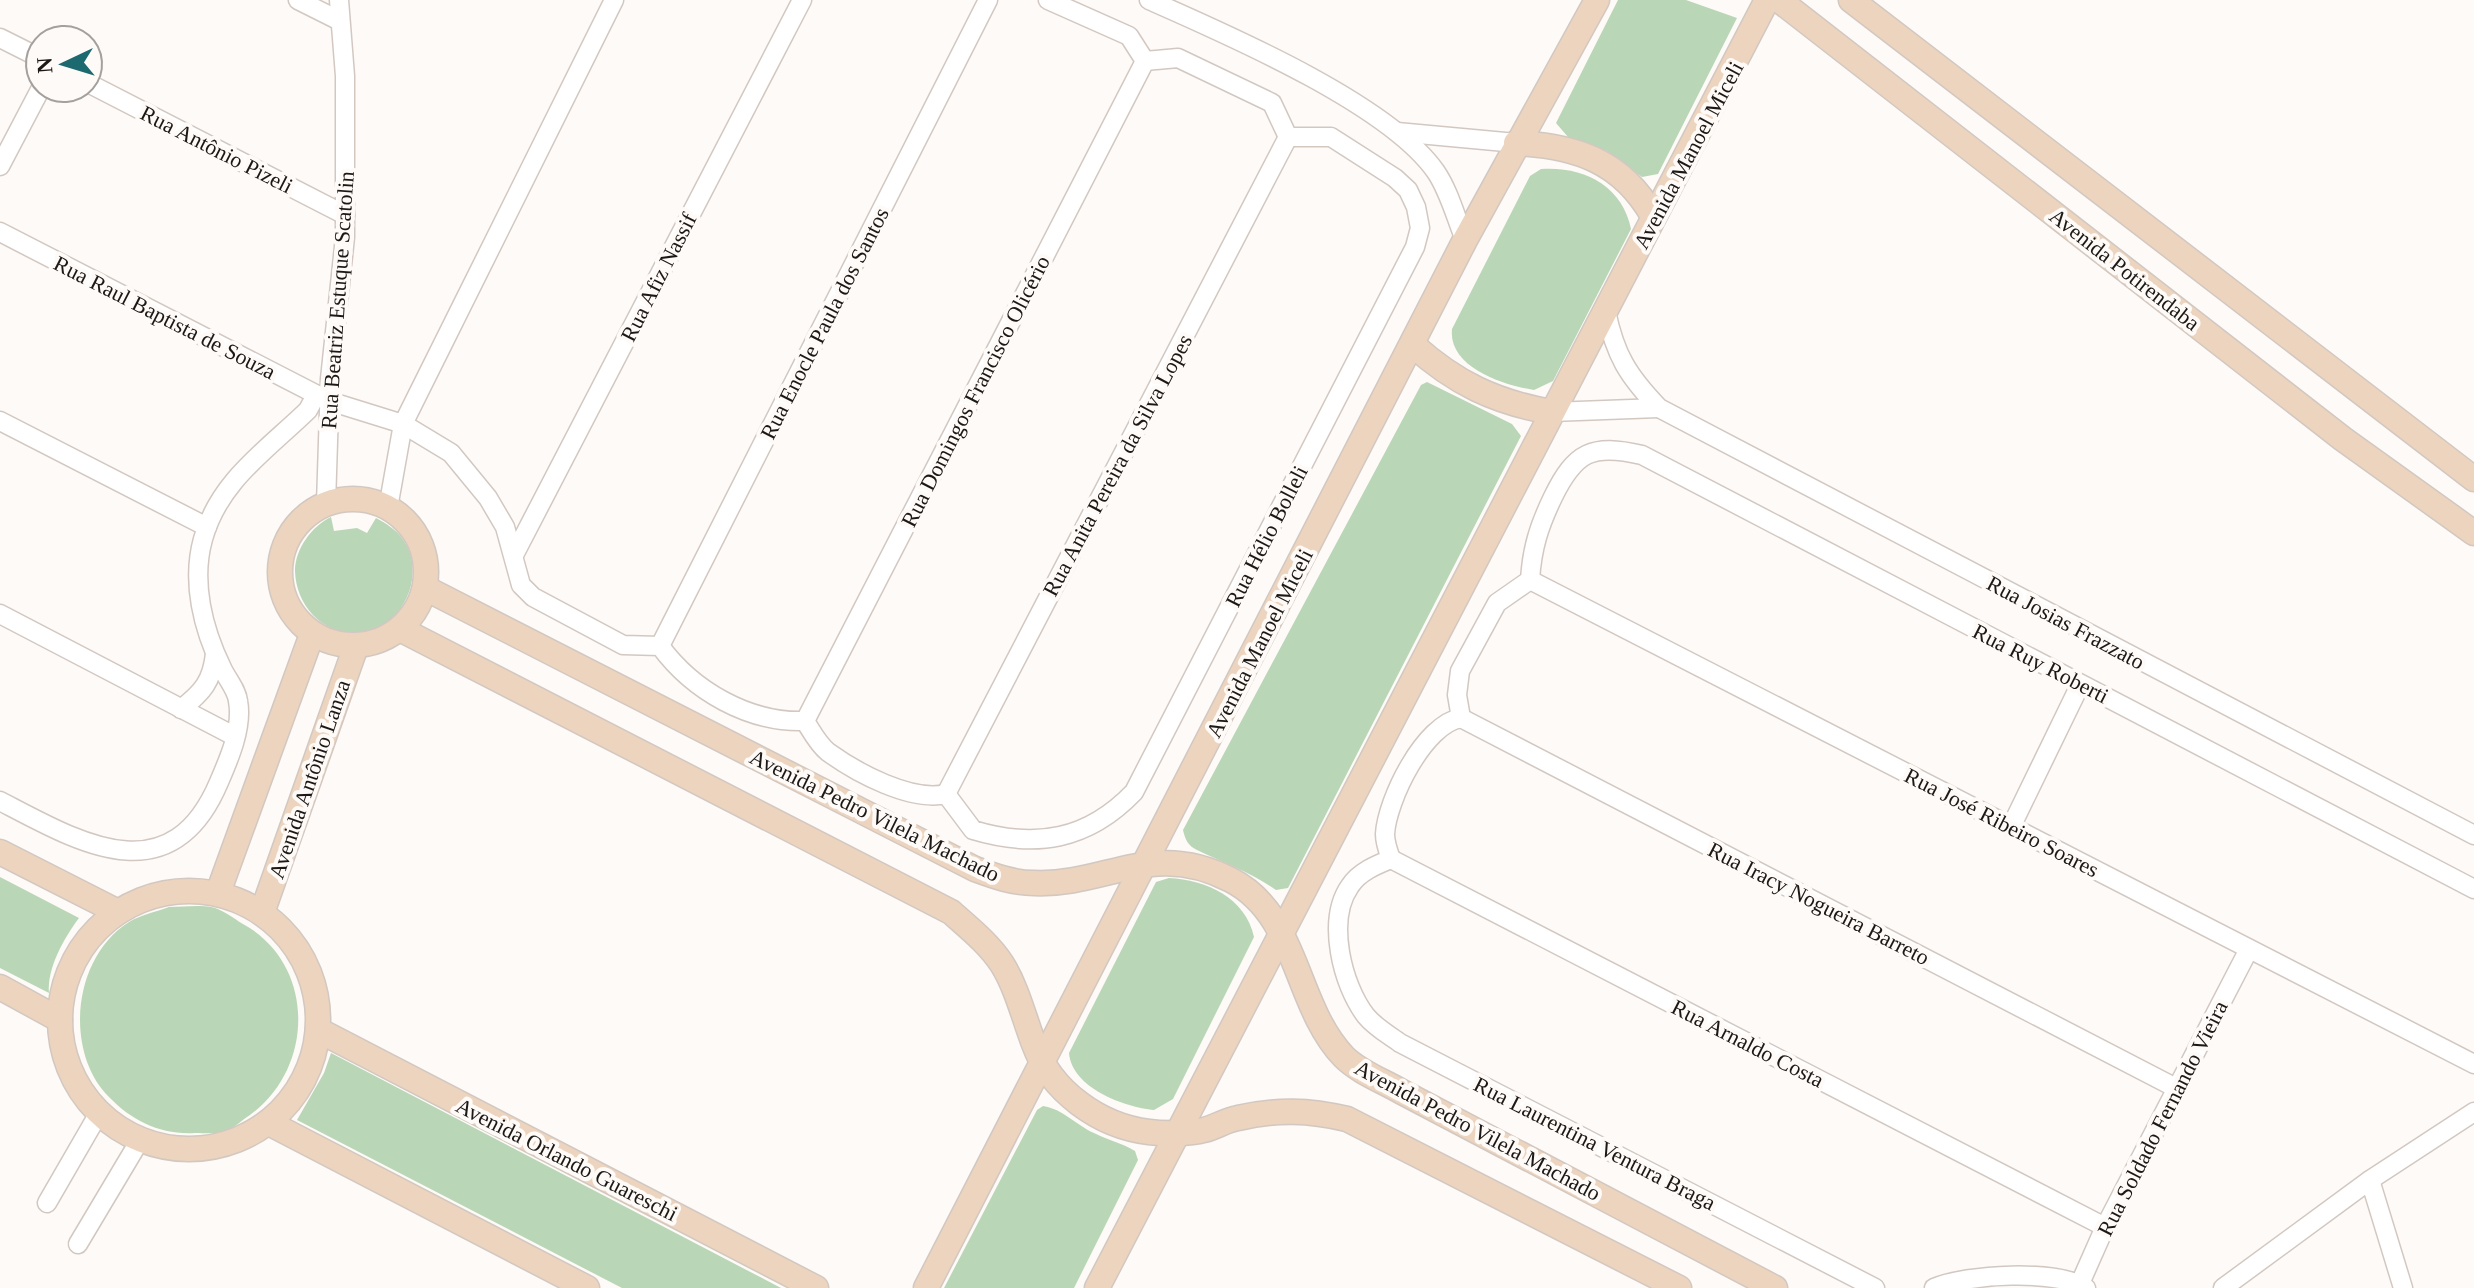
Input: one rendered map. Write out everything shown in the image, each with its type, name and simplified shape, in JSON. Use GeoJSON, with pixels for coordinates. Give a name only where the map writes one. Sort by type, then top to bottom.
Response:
{"type":"FeatureCollection","features":[{"type":"Feature","properties":{"kind":"street"},"geometry":{"type":"LineString","coordinates":[[298,0],[340,21]]}},
{"type":"Feature","properties":{"kind":"street","name":"Rua Beatriz Estuque Scatolin"},"geometry":{"type":"LineString","coordinates":[[326,504],[323,398],[345,215],[345,76],[339,0]]}},
{"type":"Feature","properties":{"kind":"street"},"geometry":{"type":"LineString","coordinates":[[388,508],[403,424],[614,0]]}},
{"type":"Feature","properties":{"kind":"street","name":"Rua Afiz Nassif"},"geometry":{"type":"LineString","coordinates":[[514,555],[802,0]]}},
{"type":"Feature","properties":{"kind":"street","name":"Rua Enocle Paula dos Santos"},"geometry":{"type":"LineString","coordinates":[[660,646],[988,0]]}},
{"type":"Feature","properties":{"kind":"street"},"geometry":{"type":"LineString","coordinates":[[1048,0],[1129,36],[1145,61],[1178,58],[1272,103],[1288,137]]}},
{"type":"Feature","properties":{"kind":"street"},"geometry":{"type":"LineString","coordinates":[[1149,0],[1304,75],[1397,132],[1436,173],[1465,240]]}},
{"type":"Feature","properties":{"kind":"street","name":"Avenida Manoel Miceli"},"geometry":{"type":"LineString","coordinates":[[926,1288],[1465,240],[1597,0]]}},
{"type":"Feature","properties":{"kind":"street","name":"Avenida Manoel Miceli"},"geometry":{"type":"LineString","coordinates":[[1097,1288],[1767,0]]}},
{"type":"Feature","properties":{"kind":"street","name":"Avenida Potirendaba"},"geometry":{"type":"LineString","coordinates":[[1779,0],[2343,439],[2474,533]]}},
{"type":"Feature","properties":{"kind":"street","name":"Avenida Potirendaba"},"geometry":{"type":"LineString","coordinates":[[1851,0],[2474,479]]}},
{"type":"Feature","properties":{"kind":"street"},"geometry":{"type":"LineString","coordinates":[[0,38],[24,50]]}},
{"type":"Feature","properties":{"kind":"street","name":"Rua Domingos Francisco Olicério"},"geometry":{"type":"LineString","coordinates":[[805,721],[1145,61]]}},
{"type":"Feature","properties":{"kind":"street","name":"Rua Antônio Pizeli"},"geometry":{"type":"LineString","coordinates":[[104,91],[345,215]]}},
{"type":"Feature","properties":{"kind":"street"},"geometry":{"type":"LineString","coordinates":[[0,166],[33,104]]}},
{"type":"Feature","properties":{"kind":"street"},"geometry":{"type":"LineString","coordinates":[[1397,132],[1555,145],[1585,155],[1620,174],[1640,193],[1653,216]]}},
{"type":"Feature","properties":{"kind":"street","name":"Rua Hélio Bolleli"},"geometry":{"type":"LineString","coordinates":[[946,794],[973,830],[1023,841],[1052,841],[1098,823],[1134,792],[1415,247],[1420,228],[1408,190],[1331,137],[1288,137]]}},
{"type":"Feature","properties":{"kind":"street","name":"Rua Anita Pereira da Silva Lopes"},"geometry":{"type":"LineString","coordinates":[[946,794],[1288,137]]}},
{"type":"Feature","properties":{"kind":"street","name":"Rua Raul Baptista de Souza"},"geometry":{"type":"LineString","coordinates":[[0,232],[323,398],[403,424],[451,453],[467,470],[505,527],[521,585],[533,597],[623,645],[660,646]]}},
{"type":"Feature","properties":{"kind":"street","name":"Rua Josias Frazzato"},"geometry":{"type":"LineString","coordinates":[[1606,311],[1613,343],[1631,380],[1659,408],[2474,835]]}},
{"type":"Feature","properties":{"kind":"street"},"geometry":{"type":"LineString","coordinates":[[1413,345],[1441,370],[1474,391],[1510,404],[1551,412]]}},
{"type":"Feature","properties":{"kind":"street"},"geometry":{"type":"LineString","coordinates":[[0,801],[98,848],[123,853],[170,842],[189,826],[213,797],[239,721],[238,698],[215,654],[199,601],[202,543],[229,484],[323,398]]}},
{"type":"Feature","properties":{"kind":"street","name":"Rua Josias Frazzato"},"geometry":{"type":"LineString","coordinates":[[1551,412],[1659,408]]}},
{"type":"Feature","properties":{"kind":"street"},"geometry":{"type":"LineString","coordinates":[[0,421],[207,527]]}},
{"type":"Feature","properties":{"kind":"street","name":"Rua Ruy Roberti"},"geometry":{"type":"LineString","coordinates":[[1530,580],[1535,534],[1568,466],[1586,455],[1603,451],[1642,455],[2474,889]]}},
{"type":"Feature","properties":{"kind":"street"},"geometry":{"type":"LineString","coordinates":[[358,499],[388,508],[417,536],[425,561],[425,588],[416,610],[400,629],[372,644],[356,646],[333,643],[312,634],[285,600],[280,572],[285,543],[292,530],[313,510],[326,504],[358,499]]}},
{"type":"Feature","properties":{"kind":"street"},"geometry":{"type":"LineString","coordinates":[[1391,859],[1385,838],[1389,812],[1418,752],[1451,719],[1461,718],[1457,695],[1460,671],[1497,603],[1530,580]]}},
{"type":"Feature","properties":{"kind":"street","name":"Rua José Ribeiro Soares"},"geometry":{"type":"LineString","coordinates":[[1530,580],[2474,1064]]}},
{"type":"Feature","properties":{"kind":"street","name":"Avenida Pedro Vilela Machado"},"geometry":{"type":"LineString","coordinates":[[425,588],[975,869],[1005,880],[1035,883],[1076,880],[1114,868],[1145,864],[1195,866],[1232,880],[1272,914],[1313,1013],[1345,1057],[1370,1075],[1775,1288]]}},
{"type":"Feature","properties":{"kind":"street"},"geometry":{"type":"LineString","coordinates":[[0,614],[234,736]]}},
{"type":"Feature","properties":{"kind":"street"},"geometry":{"type":"LineString","coordinates":[[400,629],[951,912],[979,936],[1002,965],[1054,1081],[1079,1104],[1113,1123],[1150,1133],[1202,1130],[1272,1111],[1307,1110],[1347,1119],[1679,1288]]}},
{"type":"Feature","properties":{"kind":"street","name":"Avenida Antônio Lanza"},"geometry":{"type":"LineString","coordinates":[[218,893],[312,634]]}},
{"type":"Feature","properties":{"kind":"street","name":"Avenida Antônio Lanza"},"geometry":{"type":"LineString","coordinates":[[262,913],[356,646]]}},
{"type":"Feature","properties":{"kind":"street"},"geometry":{"type":"LineString","coordinates":[[660,646],[688,680],[753,714],[769,720],[805,721],[828,752],[898,789],[929,798],[946,794]]}},
{"type":"Feature","properties":{"kind":"street"},"geometry":{"type":"LineString","coordinates":[[181,709],[204,690],[213,675],[215,654]]}},
{"type":"Feature","properties":{"kind":"street"},"geometry":{"type":"LineString","coordinates":[[2011,827],[2080,685]]}},
{"type":"Feature","properties":{"kind":"street","name":"Rua Iracy Nogueira Barreto"},"geometry":{"type":"LineString","coordinates":[[1461,718],[2176,1088]]}},
{"type":"Feature","properties":{"kind":"street"},"geometry":{"type":"LineString","coordinates":[[0,852],[118,912]]}},
{"type":"Feature","properties":{"kind":"street","name":"Rua Laurentina Ventura Braga"},"geometry":{"type":"LineString","coordinates":[[1391,859],[1366,870],[1350,886],[1338,912],[1339,938],[1346,969],[1366,1016],[1400,1043],[1875,1288]]}},
{"type":"Feature","properties":{"kind":"street","name":"Rua Arnaldo Costa"},"geometry":{"type":"LineString","coordinates":[[1391,859],[2105,1227]]}},
{"type":"Feature","properties":{"kind":"street"},"geometry":{"type":"LineString","coordinates":[[174,891],[218,893],[262,913],[287,935],[306,964],[316,996],[318,1030],[314,1057],[303,1082],[288,1104],[269,1123],[239,1140],[207,1149],[173,1149],[140,1140],[99,1113],[70,1070],[60,1020],[64,988],[76,958],[94,932],[118,912],[145,898],[174,891]]}},
{"type":"Feature","properties":{"kind":"street","name":"Rua Soldado Fernando Vieira"},"geometry":{"type":"LineString","coordinates":[[2082,1287],[2105,1227],[2249,949]]}},
{"type":"Feature","properties":{"kind":"street"},"geometry":{"type":"LineString","coordinates":[[0,987],[60,1020]]}},
{"type":"Feature","properties":{"kind":"street","name":"Avenida Orlando Guareschi"},"geometry":{"type":"LineString","coordinates":[[318,1030],[816,1288]]}},
{"type":"Feature","properties":{"kind":"street"},"geometry":{"type":"LineString","coordinates":[[2235,1284],[2370,1180],[2474,1112]]}},
{"type":"Feature","properties":{"kind":"street"},"geometry":{"type":"LineString","coordinates":[[47,1203],[99,1113]]}},
{"type":"Feature","properties":{"kind":"street"},"geometry":{"type":"LineString","coordinates":[[269,1123],[587,1288]]}},
{"type":"Feature","properties":{"kind":"street"},"geometry":{"type":"LineString","coordinates":[[78,1244],[140,1140]]}},
{"type":"Feature","properties":{"kind":"street"},"geometry":{"type":"LineString","coordinates":[[2370,1180],[2403,1288]]}},
{"type":"Feature","properties":{"kind":"street"},"geometry":{"type":"LineString","coordinates":[[1934,1288],[1968,1277],[2010,1275],[2082,1287]]}},
{"type":"Feature","properties":{"kind":"green space"},"geometry":{"type":"Polygon","coordinates":[[[1618,0],[1686,0],[1737,18],[1658,174],[1642,177],[1607,151],[1568,137],[1556,123],[1618,0]]]}},
{"type":"Feature","properties":{"kind":"green space"},"geometry":{"type":"Polygon","coordinates":[[[1541,169],[1572,171],[1598,181],[1619,201],[1631,229],[1553,381],[1534,390],[1493,379],[1468,364],[1453,342],[1452,329],[1530,176],[1541,169]]]}},
{"type":"Feature","properties":{"kind":"green space"},"geometry":{"type":"Polygon","coordinates":[[[1427,382],[1512,424],[1521,436],[1288,888],[1276,890],[1194,848],[1187,842],[1183,830],[1421,385],[1427,382]]]}},
{"type":"Feature","properties":{"kind":"green space"},"geometry":{"type":"Polygon","coordinates":[[[331,517],[334,531],[357,528],[367,533],[376,518],[398,534],[410,553],[412,578],[404,603],[387,623],[375,629],[360,633],[331,628],[310,611],[302,599],[295,571],[298,555],[311,532],[331,517]]]}},
{"type":"Feature","properties":{"kind":"green space"},"geometry":{"type":"Polygon","coordinates":[[[0,877],[79,918],[58,954],[49,993],[0,968],[0,877]]]}},
{"type":"Feature","properties":{"kind":"green space"},"geometry":{"type":"Polygon","coordinates":[[[1169,878],[1197,882],[1222,893],[1242,911],[1254,937],[1173,1099],[1154,1110],[1128,1105],[1089,1086],[1072,1065],[1069,1053],[1156,882],[1169,878]]]}},
{"type":"Feature","properties":{"kind":"green space"},"geometry":{"type":"Polygon","coordinates":[[[169,907],[211,907],[243,924],[267,942],[284,964],[294,990],[298,1017],[296,1044],[287,1071],[271,1095],[250,1115],[225,1132],[170,1132],[148,1125],[127,1113],[109,1097],[95,1078],[85,1056],[81,1006],[86,981],[96,958],[110,938],[129,922],[169,907]]]}},
{"type":"Feature","properties":{"kind":"green space"},"geometry":{"type":"Polygon","coordinates":[[[331,1053],[781,1288],[622,1288],[297,1120],[324,1073],[331,1053]]]}},
{"type":"Feature","properties":{"kind":"green space"},"geometry":{"type":"Polygon","coordinates":[[[1043,1106],[1057,1110],[1087,1130],[1135,1151],[1138,1160],[1074,1288],[944,1288],[1037,1110],[1043,1106]]]}}]}
